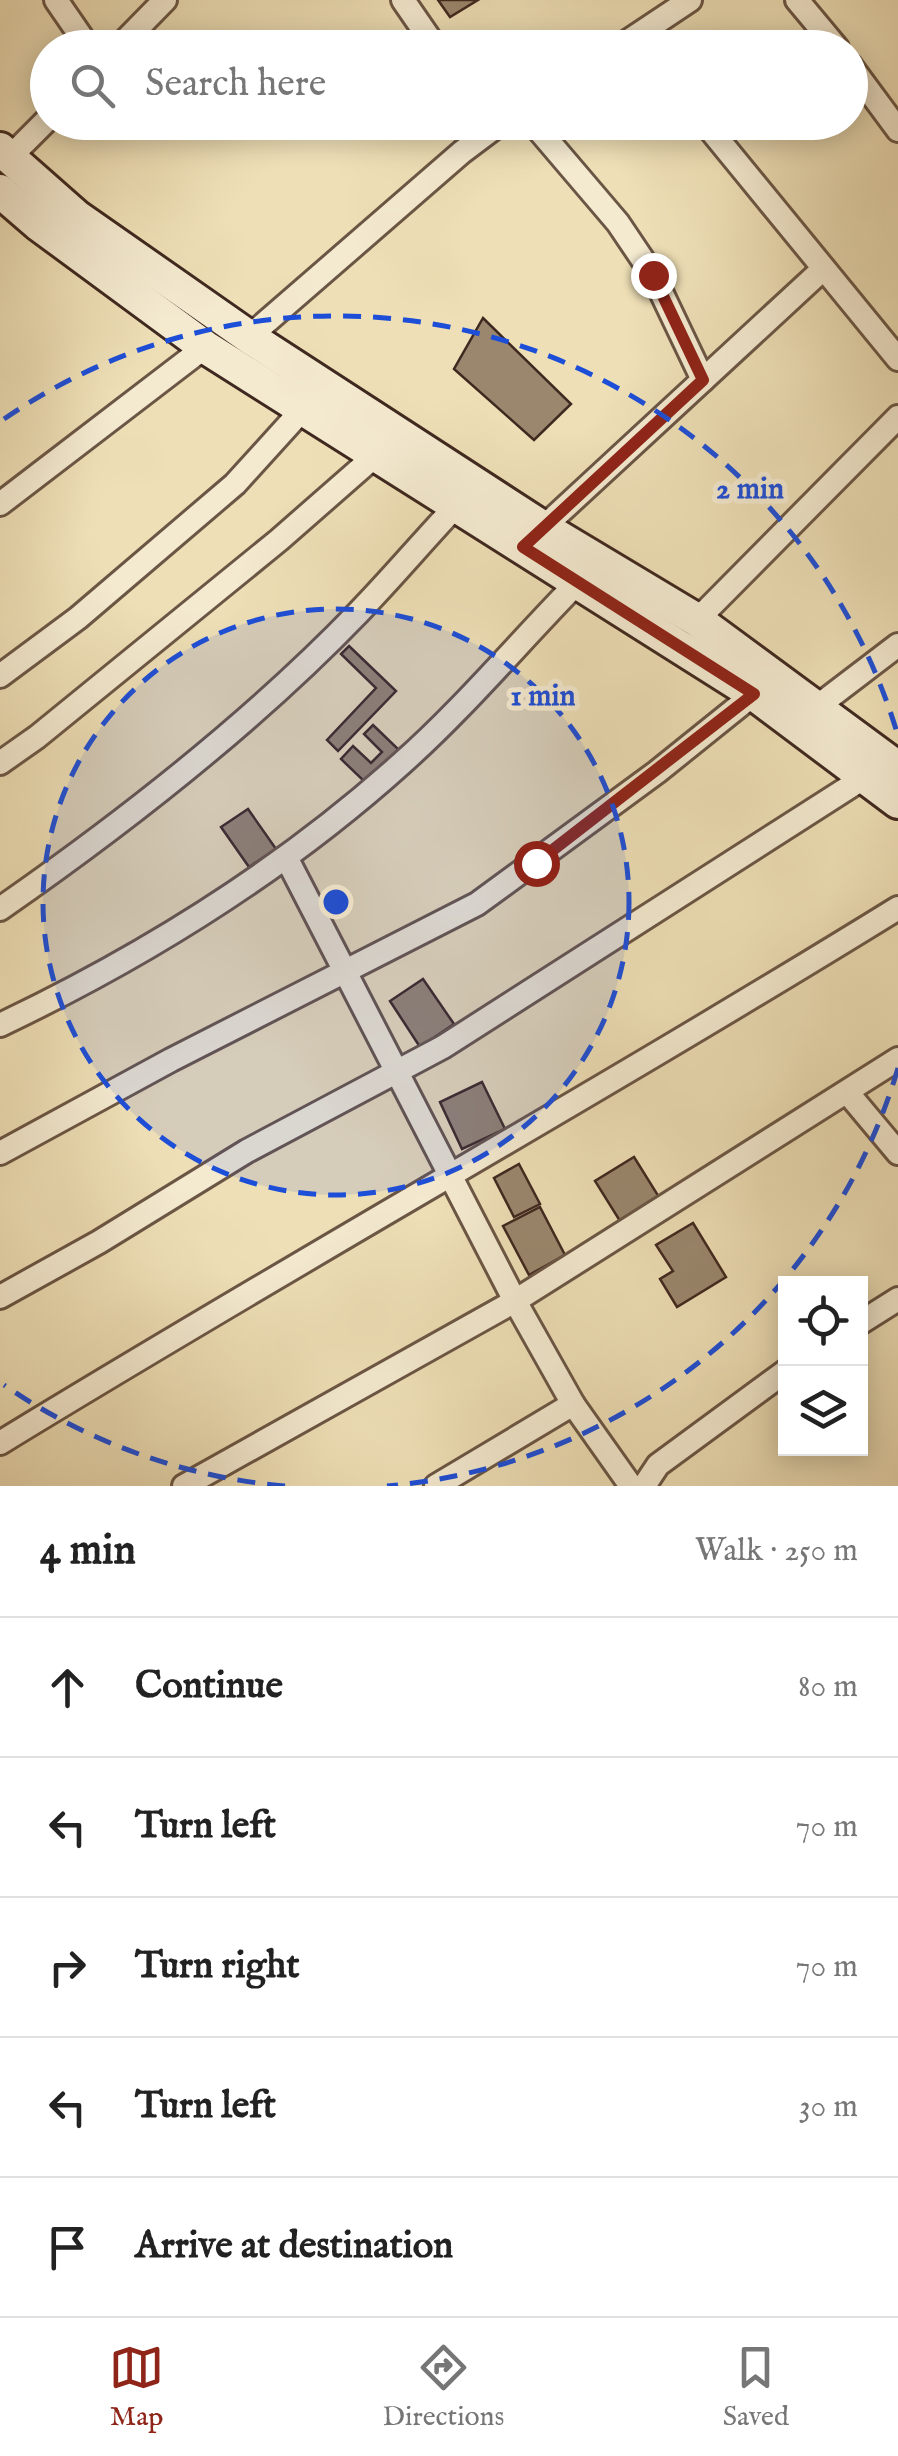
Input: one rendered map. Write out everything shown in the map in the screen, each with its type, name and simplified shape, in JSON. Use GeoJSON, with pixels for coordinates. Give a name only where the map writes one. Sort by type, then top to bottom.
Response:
{"type":"FeatureCollection","features":[{"type":"Feature","properties":{"kind":"main road"},"geometry":{"type":"LineString","coordinates":[[4,154],[76,216],[532,537],[578,582],[754,694],[882,768]]}},
{"type":"Feature","properties":{"kind":"main road"},"geometry":{"type":"LineString","coordinates":[[0,190],[38,224],[205,347],[456,506],[532,537],[697,620],[818,706],[882,768],[898,802]]}},
{"type":"Feature","properties":{"kind":"street"},"geometry":{"type":"LineString","coordinates":[[56,0],[77,30]]}},
{"type":"Feature","properties":{"kind":"street"},"geometry":{"type":"LineString","coordinates":[[136,30],[166,0]]}},
{"type":"Feature","properties":{"kind":"street"},"geometry":{"type":"LineString","coordinates":[[403,0],[424,30]]}},
{"type":"Feature","properties":{"kind":"street"},"geometry":{"type":"LineString","coordinates":[[650,30],[690,0]]}},
{"type":"Feature","properties":{"kind":"street"},"geometry":{"type":"LineString","coordinates":[[797,0],[822,30]]}},
{"type":"Feature","properties":{"kind":"street"},"geometry":{"type":"LineString","coordinates":[[868,89],[898,130]]}},
{"type":"Feature","properties":{"kind":"street"},"geometry":{"type":"LineString","coordinates":[[4,154],[30,133]]}},
{"type":"Feature","properties":{"kind":"street"},"geometry":{"type":"LineString","coordinates":[[249,337],[476,140]]}},
{"type":"Feature","properties":{"kind":"street"},"geometry":{"type":"LineString","coordinates":[[547,140],[627,236],[653,275],[703,380]]}},
{"type":"Feature","properties":{"kind":"street"},"geometry":{"type":"LineString","coordinates":[[718,140],[898,359]]}},
{"type":"Feature","properties":{"kind":"street"},"geometry":{"type":"LineString","coordinates":[[532,537],[822,270]]}},
{"type":"Feature","properties":{"kind":"street"},"geometry":{"type":"LineString","coordinates":[[0,504],[205,347]]}},
{"type":"Feature","properties":{"kind":"street"},"geometry":{"type":"LineString","coordinates":[[0,676],[78,618],[235,484],[302,410]]}},
{"type":"Feature","properties":{"kind":"street"},"geometry":{"type":"LineString","coordinates":[[697,620],[898,417]]}},
{"type":"Feature","properties":{"kind":"street"},"geometry":{"type":"LineString","coordinates":[[0,763],[249,565],[376,455]]}},
{"type":"Feature","properties":{"kind":"street"},"geometry":{"type":"LineString","coordinates":[[0,909],[204,756],[356,615],[456,506]]}},
{"type":"Feature","properties":{"kind":"street"},"geometry":{"type":"LineString","coordinates":[[0,1025],[134,957],[287,858],[404,762],[578,582]]}},
{"type":"Feature","properties":{"kind":"street"},"geometry":{"type":"LineString","coordinates":[[818,706],[898,645]]}},
{"type":"Feature","properties":{"kind":"street"},"geometry":{"type":"LineString","coordinates":[[0,1153],[171,1060],[477,904],[657,772],[754,694]]}},
{"type":"Feature","properties":{"kind":"street"},"geometry":{"type":"LineString","coordinates":[[0,1297],[99,1242],[247,1151],[398,1072],[882,768]]}},
{"type":"Feature","properties":{"kind":"street"},"geometry":{"type":"LineString","coordinates":[[287,858],[515,1301],[573,1404],[631,1486]]}},
{"type":"Feature","properties":{"kind":"street"},"geometry":{"type":"LineString","coordinates":[[0,1443],[683,1041],[898,908]]}},
{"type":"Feature","properties":{"kind":"street"},"geometry":{"type":"LineString","coordinates":[[184,1486],[515,1301],[898,1059]]}},
{"type":"Feature","properties":{"kind":"street"},"geometry":{"type":"LineString","coordinates":[[846,1092],[898,1153]]}},
{"type":"Feature","properties":{"kind":"street"},"geometry":{"type":"LineString","coordinates":[[868,1317],[898,1299]]}},
{"type":"Feature","properties":{"kind":"street"},"geometry":{"type":"LineString","coordinates":[[644,1486],[658,1464],[778,1377]]}},
{"type":"Feature","properties":{"kind":"street"},"geometry":{"type":"LineString","coordinates":[[436,1486],[573,1404]]}},
{"type":"Feature","properties":{"kind":"building"},"geometry":{"type":"Polygon","coordinates":[[[438,0],[478,0],[450,17],[438,0]]]}},
{"type":"Feature","properties":{"kind":"building"},"geometry":{"type":"Polygon","coordinates":[[[483,318],[571,404],[534,440],[454,369],[483,318]]]}},
{"type":"Feature","properties":{"kind":"building"},"geometry":{"type":"Polygon","coordinates":[[[349,646],[396,691],[338,751],[327,740],[376,688],[341,654],[349,646]]]}},
{"type":"Feature","properties":{"kind":"building"},"geometry":{"type":"Polygon","coordinates":[[[373,725],[399,750],[367,784],[341,759],[353,746],[371,763],[382,752],[364,734],[373,725]]]}},
{"type":"Feature","properties":{"kind":"building"},"geometry":{"type":"Polygon","coordinates":[[[248,809],[276,849],[249,867],[221,827],[248,809]]]}},
{"type":"Feature","properties":{"kind":"building"},"geometry":{"type":"Polygon","coordinates":[[[423,979],[454,1024],[420,1047],[390,1001],[423,979]]]}},
{"type":"Feature","properties":{"kind":"building"},"geometry":{"type":"Polygon","coordinates":[[[482,1082],[505,1129],[462,1149],[440,1102],[482,1082]]]}},
{"type":"Feature","properties":{"kind":"building"},"geometry":{"type":"Polygon","coordinates":[[[634,1157],[659,1197],[620,1221],[595,1181],[634,1157]]]}},
{"type":"Feature","properties":{"kind":"building"},"geometry":{"type":"Polygon","coordinates":[[[519,1164],[540,1204],[514,1217],[494,1178],[519,1164]]]}},
{"type":"Feature","properties":{"kind":"building"},"geometry":{"type":"Polygon","coordinates":[[[540,1207],[565,1255],[529,1275],[503,1226],[540,1207]]]}},
{"type":"Feature","properties":{"kind":"building"},"geometry":{"type":"Polygon","coordinates":[[[693,1223],[726,1277],[677,1307],[660,1279],[673,1271],[656,1245],[693,1223]]]}},
{"type":"Feature","properties":{"kind":"route"},"geometry":{"type":"LineString","coordinates":[[536,863],[754,694],[523,547],[703,380],[653,275]]}}]}
